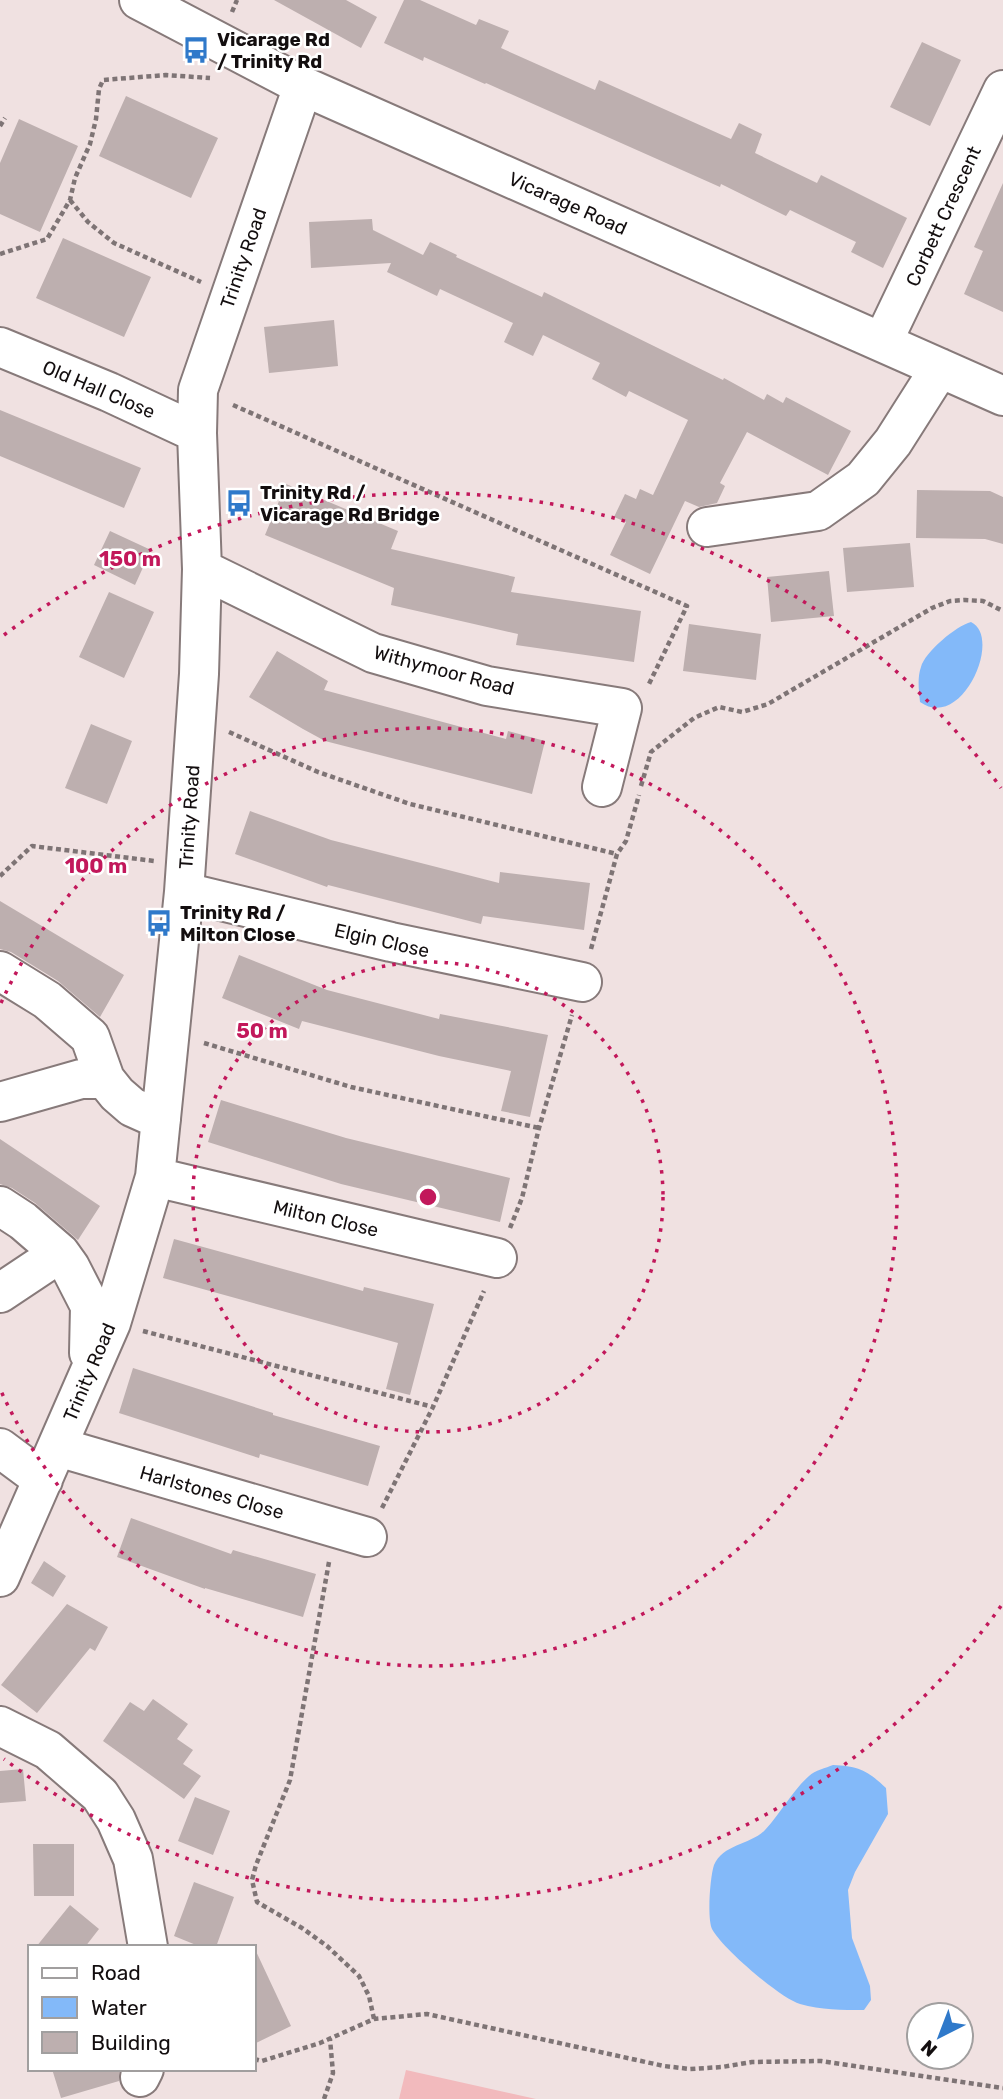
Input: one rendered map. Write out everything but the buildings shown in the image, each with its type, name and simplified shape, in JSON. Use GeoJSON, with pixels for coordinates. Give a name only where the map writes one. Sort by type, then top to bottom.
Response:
{"type":"FeatureCollection","features":[{"type":"Feature","properties":{"kind":"street","name":"Vicarage Road"},"geometry":{"type":"LineString","coordinates":[[139,0],[303,86],[1003,396]]}},
{"type":"Feature","properties":{"kind":"street","name":"Trinity Road"},"geometry":{"type":"LineString","coordinates":[[0,1577],[111,1323],[155,1177],[185,879],[197,718],[202,569],[198,390],[303,86]]}},
{"type":"Feature","properties":{"kind":"street","name":"Corbett Crescent"},"geometry":{"type":"LineString","coordinates":[[883,341],[1003,90]]}},
{"type":"Feature","properties":{"kind":"street","name":"Old Hall Close"},"geometry":{"type":"LineString","coordinates":[[0,347],[109,392],[197,433]]}},
{"type":"Feature","properties":{"kind":"street"},"geometry":{"type":"LineString","coordinates":[[707,527],[818,511],[863,479],[893,442],[940,368]]}},
{"type":"Feature","properties":{"kind":"street","name":"Withymoor Road"},"geometry":{"type":"LineString","coordinates":[[202,569],[373,653],[486,686],[622,708]]}},
{"type":"Feature","properties":{"kind":"street"},"geometry":{"type":"LineString","coordinates":[[602,787],[622,708]]}},
{"type":"Feature","properties":{"kind":"street","name":"Elgin Close"},"geometry":{"type":"LineString","coordinates":[[185,879],[391,942],[582,982]]}},
{"type":"Feature","properties":{"kind":"street"},"geometry":{"type":"LineString","coordinates":[[0,971],[47,1000],[90,1037],[105,1079],[117,1094],[132,1107],[161,1119]]}},
{"type":"Feature","properties":{"kind":"street"},"geometry":{"type":"LineString","coordinates":[[0,1102],[81,1079],[105,1079]]}},
{"type":"Feature","properties":{"kind":"street","name":"Milton Close"},"geometry":{"type":"LineString","coordinates":[[155,1177],[498,1258]]}},
{"type":"Feature","properties":{"kind":"street"},"geometry":{"type":"LineString","coordinates":[[0,1206],[60,1253],[70,1267],[90,1306],[88,1376]]}},
{"type":"Feature","properties":{"kind":"street"},"geometry":{"type":"LineString","coordinates":[[0,1293],[60,1253]]}},
{"type":"Feature","properties":{"kind":"street"},"geometry":{"type":"LineString","coordinates":[[0,1448],[50,1463]]}},
{"type":"Feature","properties":{"kind":"street","name":"Harlstones Close"},"geometry":{"type":"LineString","coordinates":[[50,1463],[358,1534]]}},
{"type":"Feature","properties":{"kind":"street"},"geometry":{"type":"LineString","coordinates":[[0,1726],[48,1750],[100,1796],[116,1820],[133,1859],[148,1945]]}},
{"type":"Feature","properties":{"kind":"path"},"geometry":{"type":"LineString","coordinates":[[0,254],[47,239],[70,200],[75,178],[90,144],[99,89],[103,80],[166,75],[223,79],[248,58]]}},
{"type":"Feature","properties":{"kind":"path"},"geometry":{"type":"LineString","coordinates":[[0,126],[5,118]]}},
{"type":"Feature","properties":{"kind":"path"},"geometry":{"type":"LineString","coordinates":[[70,200],[89,222],[114,243],[231,294]]}},
{"type":"Feature","properties":{"kind":"path"},"geometry":{"type":"LineString","coordinates":[[198,390],[687,606],[641,699],[622,708]]}},
{"type":"Feature","properties":{"kind":"path"},"geometry":{"type":"LineString","coordinates":[[374,2019],[369,1996],[359,1976],[327,1946],[257,1902],[252,1880],[290,1780],[328,1565],[358,1534],[433,1407],[522,1198],[539,1128],[617,853],[626,841],[651,752],[694,718],[719,707],[742,712],[768,704],[932,608],[950,601],[983,601],[1003,611]]}},
{"type":"Feature","properties":{"kind":"path"},"geometry":{"type":"LineString","coordinates":[[197,718],[318,772],[380,795],[617,853]]}},
{"type":"Feature","properties":{"kind":"path"},"geometry":{"type":"LineString","coordinates":[[0,876],[32,846],[185,879]]}},
{"type":"Feature","properties":{"kind":"path"},"geometry":{"type":"LineString","coordinates":[[169,1032],[351,1087],[539,1128]]}},
{"type":"Feature","properties":{"kind":"path"},"geometry":{"type":"LineString","coordinates":[[111,1323],[433,1407]]}},
{"type":"Feature","properties":{"kind":"path"},"geometry":{"type":"LineString","coordinates":[[256,2060],[262,2061],[277,2057],[330,2039],[374,2019],[427,2014],[651,2063],[690,2069],[752,2062],[821,2061],[1003,2088]]}},
{"type":"Feature","properties":{"kind":"path"},"geometry":{"type":"LineString","coordinates":[[324,2099],[332,2073],[330,2039]]}},
{"type":"Feature","properties":{"kind":"shaded area"},"geometry":{"type":"Polygon","coordinates":[[[406,2070],[536,2099],[399,2099],[406,2070]]]}},
{"type":"Feature","properties":{"kind":"water"},"geometry":{"type":"Polygon","coordinates":[[[971,622],[980,631],[982,645],[980,662],[973,679],[963,694],[950,704],[936,708],[920,702],[919,676],[928,654],[942,640],[971,622]]]}},
{"type":"Feature","properties":{"kind":"water"},"geometry":{"type":"Polygon","coordinates":[[[833,1765],[862,1770],[886,1788],[888,1814],[855,1872],[848,1890],[852,1938],[870,1986],[871,2000],[864,2010],[816,2007],[791,2000],[766,1983],[739,1959],[718,1937],[710,1924],[711,1879],[718,1858],[759,1835],[809,1776],[833,1765]]]}},
{"type":"Feature","properties":{"kind":"place","name":"Vicarage Rd / Trinity Rd"},"geometry":{"type":"Point","coordinates":[196,50]}},
{"type":"Feature","properties":{"kind":"place","name":"Trinity Rd / Vicarage Rd Bridge"},"geometry":{"type":"Point","coordinates":[239,503]}},
{"type":"Feature","properties":{"kind":"place","name":"Trinity Rd / Milton Close"},"geometry":{"type":"Point","coordinates":[159,923]}}]}
